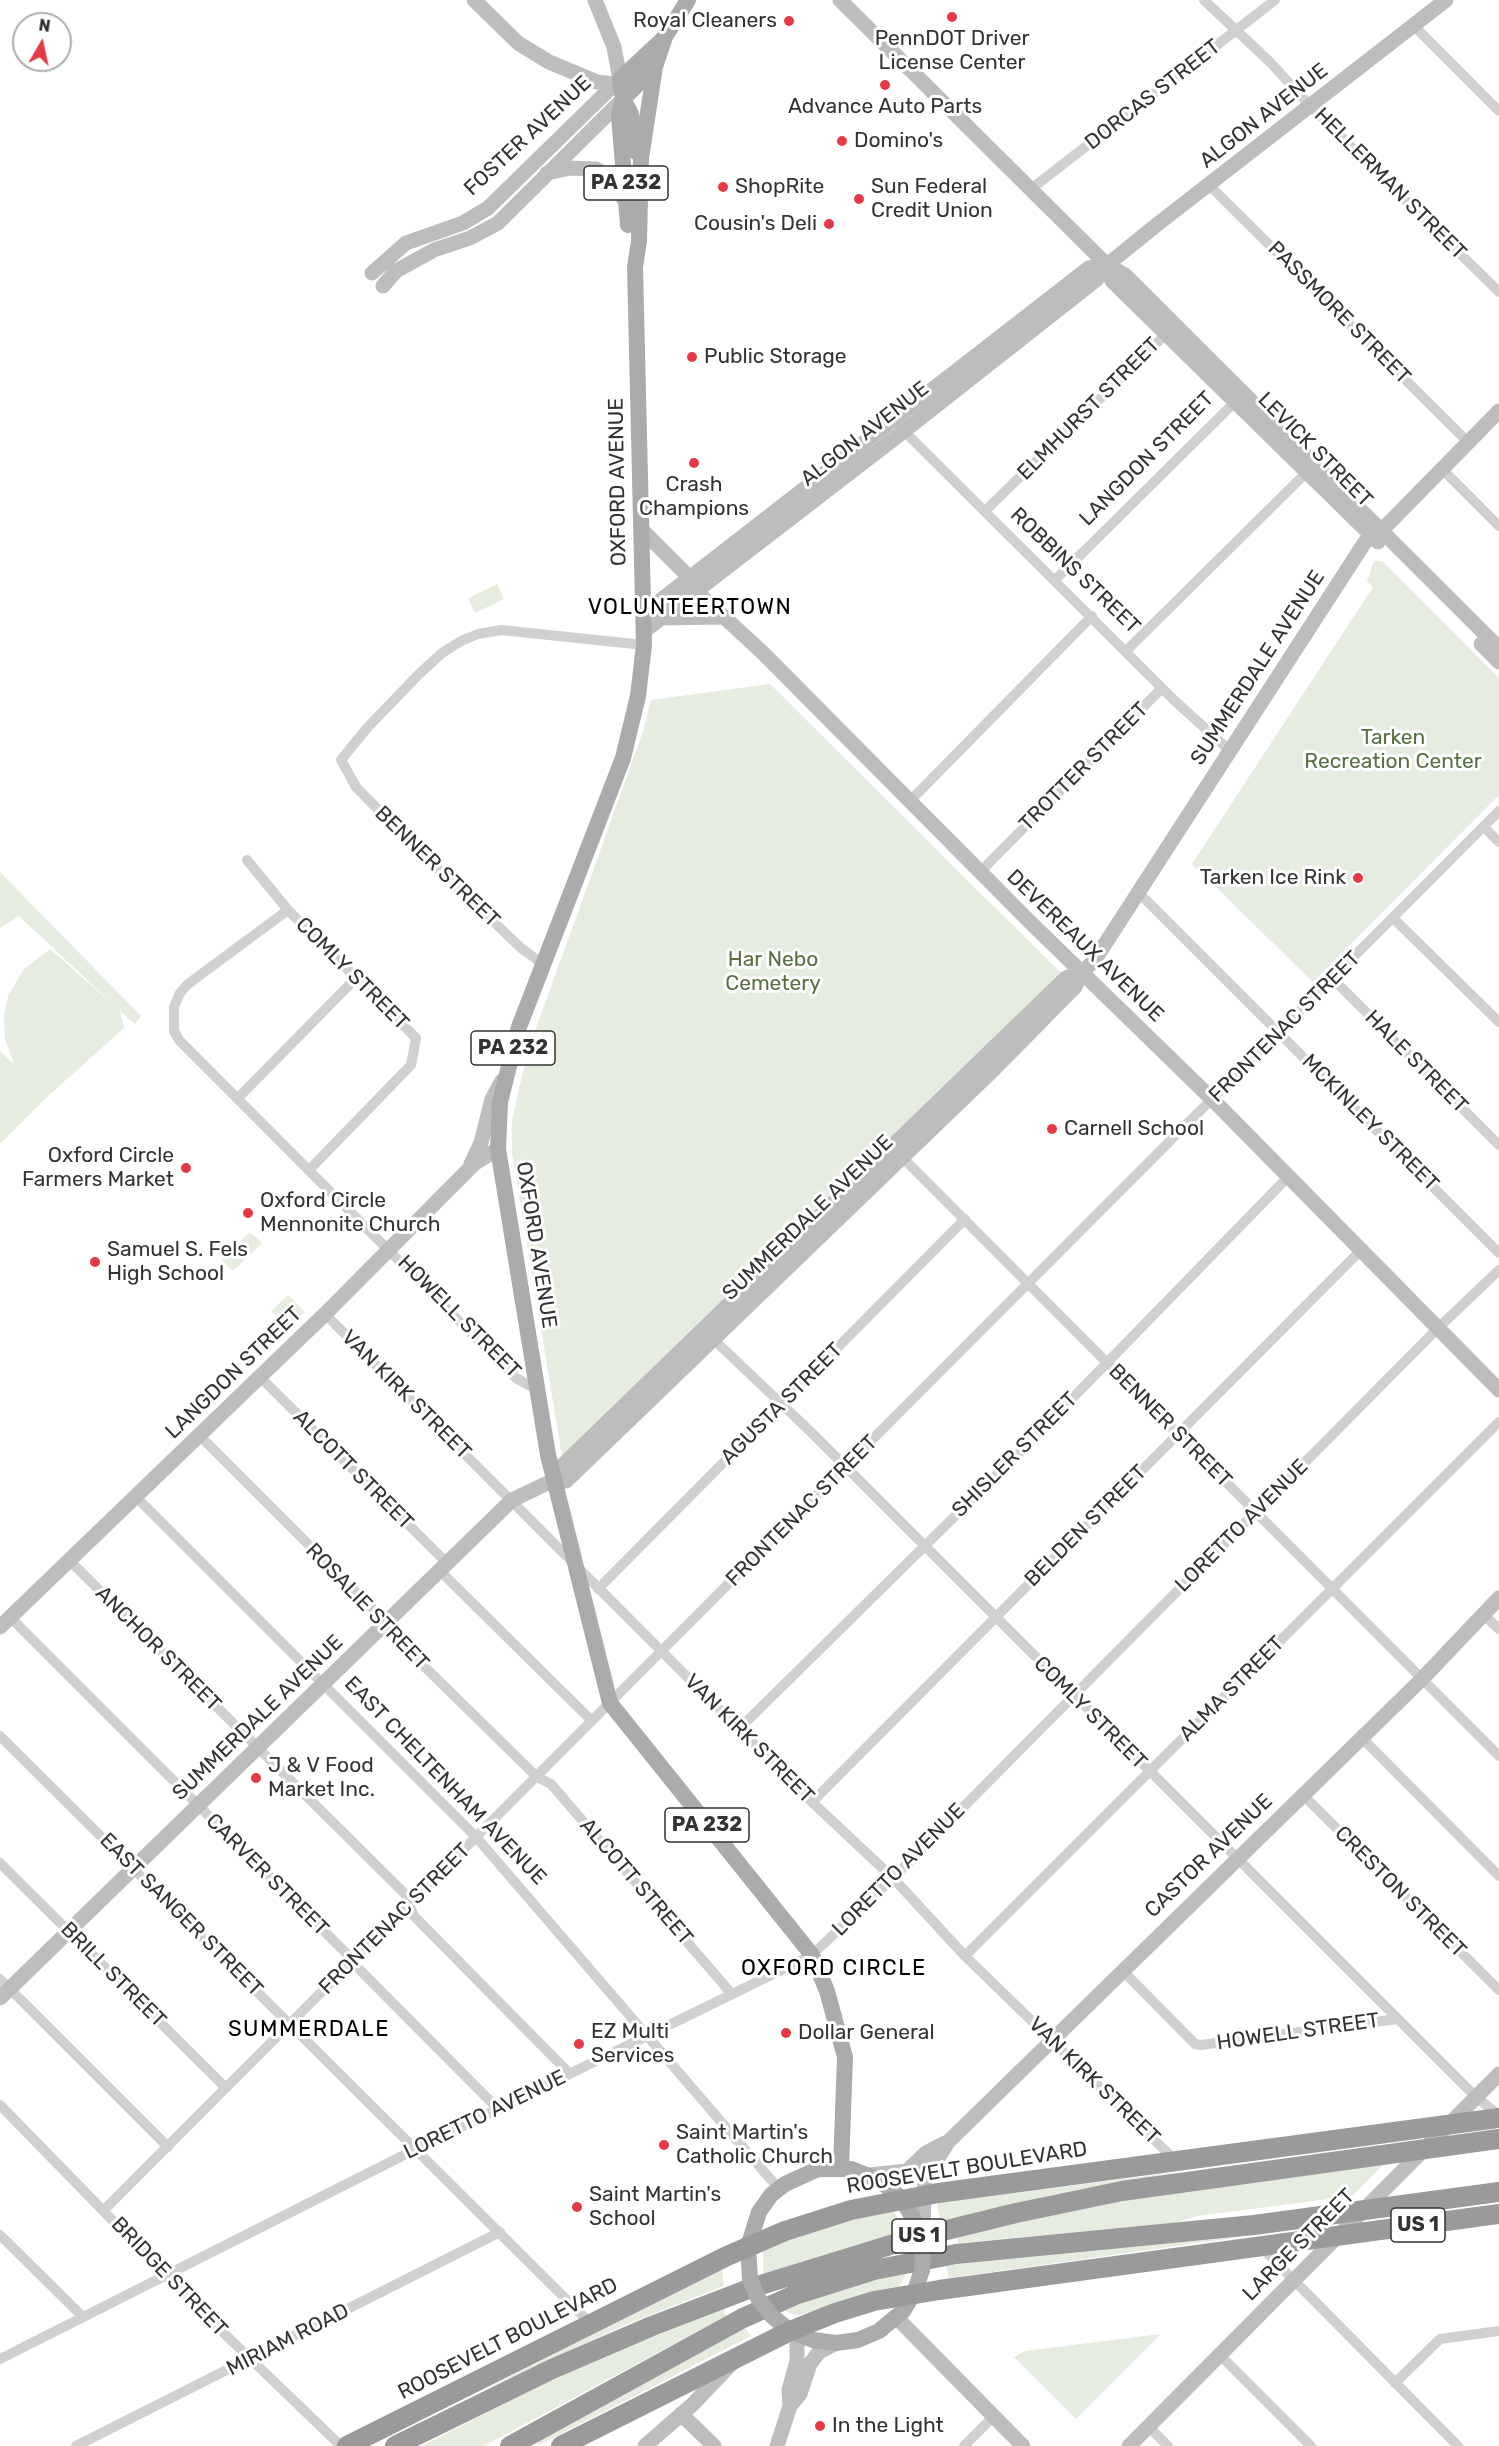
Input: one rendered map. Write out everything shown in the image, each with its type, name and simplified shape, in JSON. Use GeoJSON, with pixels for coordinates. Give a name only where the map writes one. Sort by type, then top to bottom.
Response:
{"type":"FeatureCollection","features":[{"type":"Feature","properties":{"kind":"highway","name":"ROOSEVELT BOULEVARD"},"geometry":{"type":"LineString","coordinates":[[347,2446],[748,2247],[827,2217],[923,2195],[1499,2116]]}},
{"type":"Feature","properties":{"kind":"highway","name":"US 1"},"geometry":{"type":"LineString","coordinates":[[395,2446],[532,2378],[632,2334],[754,2287],[858,2254],[962,2225],[1112,2193],[1499,2139]]}},
{"type":"Feature","properties":{"kind":"highway","name":"US 1"},"geometry":{"type":"LineString","coordinates":[[510,2446],[751,2314],[795,2295],[866,2272],[956,2254],[1218,2229],[1499,2192]]}},
{"type":"Feature","properties":{"kind":"highway","name":"US 1"},"geometry":{"type":"LineString","coordinates":[[561,2446],[739,2357],[854,2307],[914,2294],[1499,2214]]}},
{"type":"Feature","properties":{"kind":"main road","name":"OXFORD AVENUE"},"geometry":{"type":"LineString","coordinates":[[635,267],[629,242],[619,116],[619,88],[665,37],[688,0]]}},
{"type":"Feature","properties":{"kind":"main road","name":"OXFORD AVENUE"},"geometry":{"type":"LineString","coordinates":[[665,37],[655,67],[649,98],[639,186],[639,241],[635,267],[644,638],[631,734],[519,1027],[500,1102],[498,1149],[536,1389],[554,1480],[610,1703],[812,1955],[827,1991],[845,2056],[841,2168]]}},
{"type":"Feature","properties":{"kind":"main road","name":"OXFORD AVENUE"},"geometry":{"type":"LineString","coordinates":[[619,88],[655,67]]}},
{"type":"Feature","properties":{"kind":"main road"},"geometry":{"type":"LineString","coordinates":[[619,88],[631,114],[639,186]]}},
{"type":"Feature","properties":{"kind":"main road"},"geometry":{"type":"LineString","coordinates":[[841,2168],[868,2175],[887,2185],[902,2199],[920,2226],[922,2270],[914,2294],[897,2318],[869,2337],[836,2343],[813,2340],[794,2333],[771,2316],[759,2300],[750,2278],[748,2247],[759,2212],[778,2189],[793,2179],[819,2169],[841,2168]]}},
{"type":"Feature","properties":{"kind":"street"},"geometry":{"type":"LineString","coordinates":[[474,0],[518,43],[549,62],[597,82],[619,88],[614,47],[595,0]]}},
{"type":"Feature","properties":{"kind":"street","name":"LEVICK STREET"},"geometry":{"type":"LineString","coordinates":[[840,0],[1107,265],[1125,275],[1240,397],[1376,532],[1499,648]]}},
{"type":"Feature","properties":{"kind":"street","name":"HELLERMAN STREET"},"geometry":{"type":"LineString","coordinates":[[1204,0],[1499,292]]}},
{"type":"Feature","properties":{"kind":"street","name":"DORCAS STREET"},"geometry":{"type":"LineString","coordinates":[[1031,189],[1275,0]]}},
{"type":"Feature","properties":{"kind":"street","name":"ALGON AVENUE"},"geometry":{"type":"LineString","coordinates":[[644,638],[660,618],[693,585],[899,425],[1089,268],[1107,265],[1446,0]]}},
{"type":"Feature","properties":{"kind":"street"},"geometry":{"type":"LineString","coordinates":[[1413,26],[1499,111]]}},
{"type":"Feature","properties":{"kind":"street","name":"FOSTER AVENUE"},"geometry":{"type":"LineString","coordinates":[[383,286],[396,271],[434,250],[470,238],[498,223],[547,173],[619,88]]}},
{"type":"Feature","properties":{"kind":"street","name":"FOSTER AVENUE"},"geometry":{"type":"LineString","coordinates":[[372,273],[406,243],[463,223],[488,208],[595,101],[619,88]]}},
{"type":"Feature","properties":{"kind":"street"},"geometry":{"type":"LineString","coordinates":[[547,173],[570,168],[596,169],[611,178],[628,207]]}},
{"type":"Feature","properties":{"kind":"street","name":"PASSMORE STREET"},"geometry":{"type":"LineString","coordinates":[[1209,185],[1467,441]]}},
{"type":"Feature","properties":{"kind":"street","name":"LEVICK STREET"},"geometry":{"type":"LineString","coordinates":[[1107,265],[1112,281],[1240,397],[1306,472],[1376,532],[1499,662]]}},
{"type":"Feature","properties":{"kind":"street","name":"ELMHURST STREET"},"geometry":{"type":"LineString","coordinates":[[985,511],[1167,333]]}},
{"type":"Feature","properties":{"kind":"street","name":"LANGDON STREET"},"geometry":{"type":"LineString","coordinates":[[1055,580],[1240,397]]}},
{"type":"Feature","properties":{"kind":"street","name":"SUMMERDALE AVENUE"},"geometry":{"type":"LineString","coordinates":[[3,1988],[134,1869],[512,1500],[554,1480],[566,1481],[709,1334],[897,1152],[1075,987],[1082,972],[1094,961],[1365,542],[1387,525],[1467,441],[1498,414]]}},
{"type":"Feature","properties":{"kind":"street","name":"ROBBINS STREET"},"geometry":{"type":"LineString","coordinates":[[899,425],[1127,650],[1162,688],[1229,750]]}},
{"type":"Feature","properties":{"kind":"street"},"geometry":{"type":"LineString","coordinates":[[1441,468],[1499,526]]}},
{"type":"Feature","properties":{"kind":"street"},"geometry":{"type":"LineString","coordinates":[[1127,650],[1306,472]]}},
{"type":"Feature","properties":{"kind":"street","name":"DEVEREAUX AVENUE"},"geometry":{"type":"LineString","coordinates":[[643,531],[722,617],[763,653],[980,872],[1213,1100],[1499,1390]]}},
{"type":"Feature","properties":{"kind":"street","name":"ALGON AVENUE"},"geometry":{"type":"LineString","coordinates":[[643,614],[693,585]]}},
{"type":"Feature","properties":{"kind":"street"},"geometry":{"type":"LineString","coordinates":[[910,801],[1092,616]]}},
{"type":"Feature","properties":{"kind":"street"},"geometry":{"type":"LineString","coordinates":[[660,618],[722,617]]}},
{"type":"Feature","properties":{"kind":"street","name":"BENNER STREET"},"geometry":{"type":"LineString","coordinates":[[543,964],[506,935],[404,836],[356,787],[341,760],[419,674],[442,653],[478,634],[501,630],[644,638]]}},
{"type":"Feature","properties":{"kind":"street","name":"TROTTER STREET"},"geometry":{"type":"LineString","coordinates":[[980,872],[1162,688]]}},
{"type":"Feature","properties":{"kind":"street","name":"FRONTENAC STREET"},"geometry":{"type":"LineString","coordinates":[[104,2210],[663,1652],[1499,811]]}},
{"type":"Feature","properties":{"kind":"street"},"geometry":{"type":"LineString","coordinates":[[1484,827],[1499,842]]}},
{"type":"Feature","properties":{"kind":"street"},"geometry":{"type":"LineString","coordinates":[[247,860],[288,910]]}},
{"type":"Feature","properties":{"kind":"street","name":"MCKINLEY STREET"},"geometry":{"type":"LineString","coordinates":[[1138,892],[1499,1253]]}},
{"type":"Feature","properties":{"kind":"street","name":"COMLY STREET"},"geometry":{"type":"LineString","coordinates":[[288,910],[416,1038],[411,1065],[310,1169]]}},
{"type":"Feature","properties":{"kind":"street","name":"HOWELL STREET"},"geometry":{"type":"LineString","coordinates":[[288,910],[188,984],[180,993],[174,1007],[172,1022],[179,1040],[390,1249],[516,1378],[536,1389]]}},
{"type":"Feature","properties":{"kind":"street"},"geometry":{"type":"LineString","coordinates":[[1393,918],[1499,1022]]}},
{"type":"Feature","properties":{"kind":"street"},"geometry":{"type":"LineString","coordinates":[[238,1098],[357,977]]}},
{"type":"Feature","properties":{"kind":"street","name":"HALE STREET"},"geometry":{"type":"LineString","coordinates":[[1332,978],[1499,1145]]}},
{"type":"Feature","properties":{"kind":"street"},"geometry":{"type":"LineString","coordinates":[[468,1169],[481,1143],[492,1099],[506,1072]]}},
{"type":"Feature","properties":{"kind":"street","name":"LANGDON STREET"},"geometry":{"type":"LineString","coordinates":[[5,1622],[325,1314],[468,1169],[498,1149]]}},
{"type":"Feature","properties":{"kind":"street","name":"BENNER STREET"},"geometry":{"type":"LineString","coordinates":[[897,1152],[1499,1756]]}},
{"type":"Feature","properties":{"kind":"street","name":"SHISLER STREET"},"geometry":{"type":"LineString","coordinates":[[739,1729],[1107,1363],[1288,1177]]}},
{"type":"Feature","properties":{"kind":"street","name":"AGUSTA STREET"},"geometry":{"type":"LineString","coordinates":[[598,1589],[965,1219]]}},
{"type":"Feature","properties":{"kind":"street","name":"BELDEN STREET"},"geometry":{"type":"LineString","coordinates":[[812,1802],[1361,1250]]}},
{"type":"Feature","properties":{"kind":"street","name":"LORETTO AVENUE"},"geometry":{"type":"LineString","coordinates":[[1,2356],[167,2276],[569,2073],[812,1955],[893,1878],[1072,1695],[1439,1327],[1499,1270]]}},
{"type":"Feature","properties":{"kind":"street","name":"VAN KIRK STREET"},"geometry":{"type":"LineString","coordinates":[[325,1314],[812,1802],[893,1878],[965,1956],[1176,2161]]}},
{"type":"Feature","properties":{"kind":"street","name":"COMLY STREET"},"geometry":{"type":"LineString","coordinates":[[709,1334],[782,1404],[1397,2019],[1476,2097],[1499,2116]]}},
{"type":"Feature","properties":{"kind":"street","name":"ALCOTT STREET"},"geometry":{"type":"LineString","coordinates":[[260,1377],[592,1721]]}},
{"type":"Feature","properties":{"kind":"street","name":"ALMA STREET"},"geometry":{"type":"LineString","coordinates":[[965,1956],[1499,1422]]}},
{"type":"Feature","properties":{"kind":"street","name":"ROSALIE STREET"},"geometry":{"type":"LineString","coordinates":[[199,1436],[379,1615],[383,1626],[537,1777]]}},
{"type":"Feature","properties":{"kind":"street","name":"EAST CHELTENHAM AVENUE"},"geometry":{"type":"LineString","coordinates":[[136,1497],[476,1837],[778,2189]]}},
{"type":"Feature","properties":{"kind":"street","name":"ANCHOR STREET"},"geometry":{"type":"LineString","coordinates":[[70,1561],[405,1894],[414,1916],[569,2073]]}},
{"type":"Feature","properties":{"kind":"street","name":"CASTOR AVENUE"},"geometry":{"type":"LineString","coordinates":[[920,2226],[923,2195],[929,2171],[948,2142],[1051,2038],[1422,1679],[1499,1598]]}},
{"type":"Feature","properties":{"kind":"street"},"geometry":{"type":"LineString","coordinates":[[1483,1614],[1499,1629]]}},
{"type":"Feature","properties":{"kind":"street","name":"CARVER STREET"},"geometry":{"type":"LineString","coordinates":[[5,1622],[346,1953],[352,1962],[498,2109]]}},
{"type":"Feature","properties":{"kind":"street","name":"EAST SANGER STREET"},"geometry":{"type":"LineString","coordinates":[[0,1736],[591,2324]]}},
{"type":"Feature","properties":{"kind":"street"},"geometry":{"type":"LineString","coordinates":[[1361,1737],[1499,1876]]}},
{"type":"Feature","properties":{"kind":"street","name":"ALCOTT STREET"},"geometry":{"type":"LineString","coordinates":[[537,1777],[551,1784],[731,1993]]}},
{"type":"Feature","properties":{"kind":"street","name":"CRESTON STREET"},"geometry":{"type":"LineString","coordinates":[[1302,1794],[1499,1990]]}},
{"type":"Feature","properties":{"kind":"street","name":"BRILL STREET"},"geometry":{"type":"LineString","coordinates":[[0,1863],[226,2088]]}},
{"type":"Feature","properties":{"kind":"street","name":"HOWELL STREET"},"geometry":{"type":"LineString","coordinates":[[1122,1970],[1196,2044],[1201,2045],[1397,2019]]}},
{"type":"Feature","properties":{"kind":"street"},"geometry":{"type":"LineString","coordinates":[[3,1988],[168,2147]]}},
{"type":"Feature","properties":{"kind":"street","name":"LARGE STREET"},"geometry":{"type":"LineString","coordinates":[[1129,2446],[1499,2074]]}},
{"type":"Feature","properties":{"kind":"street","name":"BRIDGE STREET"},"geometry":{"type":"LineString","coordinates":[[0,2105],[167,2276],[340,2446]]}},
{"type":"Feature","properties":{"kind":"street","name":"CASTOR AVENUE"},"geometry":{"type":"LineString","coordinates":[[868,2175],[907,2171],[926,2153],[948,2142]]}},
{"type":"Feature","properties":{"kind":"street","name":"MIRIAM ROAD"},"geometry":{"type":"LineString","coordinates":[[76,2446],[500,2232]]}},
{"type":"Feature","properties":{"kind":"street"},"geometry":{"type":"LineString","coordinates":[[0,2235],[83,2317]]}},
{"type":"Feature","properties":{"kind":"street"},"geometry":{"type":"LineString","coordinates":[[1261,2246],[1458,2446]]}},
{"type":"Feature","properties":{"kind":"street"},"geometry":{"type":"LineString","coordinates":[[897,2318],[1023,2446]]}},
{"type":"Feature","properties":{"kind":"street"},"geometry":{"type":"LineString","coordinates":[[1395,2383],[1440,2339],[1499,2331]]}},
{"type":"Feature","properties":{"kind":"street"},"geometry":{"type":"LineString","coordinates":[[790,2406],[789,2391],[797,2361],[794,2333]]}},
{"type":"Feature","properties":{"kind":"street"},"geometry":{"type":"LineString","coordinates":[[777,2446],[790,2406],[800,2394],[814,2357],[836,2343]]}},
{"type":"Feature","properties":{"kind":"street"},"geometry":{"type":"LineString","coordinates":[[1219,2354],[1311,2446]]}},
{"type":"Feature","properties":{"kind":"street"},"geometry":{"type":"LineString","coordinates":[[645,2446],[739,2357]]}},
{"type":"Feature","properties":{"kind":"street"},"geometry":{"type":"LineString","coordinates":[[681,2414],[714,2446]]}},
{"type":"Feature","properties":{"kind":"street"},"geometry":{"type":"LineString","coordinates":[[964,2446],[994,2416]]}},
{"type":"Feature","properties":{"kind":"street"},"geometry":{"type":"LineString","coordinates":[[1149,2427],[1168,2446]]}},
{"type":"Feature","properties":{"kind":"green space","name":"Tarken Recreation Center"},"geometry":{"type":"Polygon","coordinates":[[[1374,561],[1382,561],[1499,678],[1499,795],[1313,982],[1192,864],[1373,587],[1367,581],[1374,561]]]}},
{"type":"Feature","properties":{"kind":"green space"},"geometry":{"type":"Polygon","coordinates":[[[497,584],[504,599],[475,613],[468,598],[497,584]]]}},
{"type":"Feature","properties":{"kind":"green space","name":"Har Nebo Cemetery"},"geometry":{"type":"Polygon","coordinates":[[[770,684],[1062,974],[562,1456],[512,1153],[512,1121],[530,1045],[643,732],[651,700],[770,684]]]}},
{"type":"Feature","properties":{"kind":"green space"},"geometry":{"type":"Polygon","coordinates":[[[0,872],[141,1016],[135,1024],[120,1011],[124,1028],[47,1097],[0,1144],[0,1051],[14,1064],[5,1039],[4,1017],[8,996],[24,969],[50,949],[116,1007],[19,916],[0,928],[0,872]]]}},
{"type":"Feature","properties":{"kind":"green space"},"geometry":{"type":"Polygon","coordinates":[[[250,1232],[262,1243],[233,1271],[222,1260],[250,1232]]]}},
{"type":"Feature","properties":{"kind":"green space"},"geometry":{"type":"Polygon","coordinates":[[[288,1295],[305,1312],[288,1328],[271,1311],[288,1295]]]}},
{"type":"Feature","properties":{"kind":"green space"},"geometry":{"type":"Polygon","coordinates":[[[1384,2164],[1352,2196],[1197,2216],[1176,2223],[958,2243],[957,2235],[1137,2198],[1384,2164]]]}},
{"type":"Feature","properties":{"kind":"green space"},"geometry":{"type":"Polygon","coordinates":[[[1187,2171],[1056,2194],[940,2221],[937,2203],[1187,2171]]]}},
{"type":"Feature","properties":{"kind":"green space"},"geometry":{"type":"Polygon","coordinates":[[[893,2209],[905,2231],[763,2274],[763,2250],[841,2222],[893,2209]]]}},
{"type":"Feature","properties":{"kind":"green space"},"geometry":{"type":"Polygon","coordinates":[[[1241,2237],[949,2278],[946,2266],[989,2259],[1241,2237]]]}},
{"type":"Feature","properties":{"kind":"green space"},"geometry":{"type":"Polygon","coordinates":[[[722,2267],[724,2286],[632,2322],[482,2391],[722,2267]]]}},
{"type":"Feature","properties":{"kind":"green space"},"geometry":{"type":"Polygon","coordinates":[[[907,2272],[899,2287],[801,2315],[791,2314],[785,2310],[858,2283],[907,2272]]]}},
{"type":"Feature","properties":{"kind":"green space"},"geometry":{"type":"Polygon","coordinates":[[[723,2306],[726,2316],[484,2446],[422,2446],[591,2358],[723,2306]]]}},
{"type":"Feature","properties":{"kind":"green space"},"geometry":{"type":"Polygon","coordinates":[[[745,2328],[751,2336],[539,2445],[535,2439],[745,2328]]]}},
{"type":"Feature","properties":{"kind":"green space"},"geometry":{"type":"Polygon","coordinates":[[[1161,2334],[1076,2419],[1014,2357],[1025,2351],[1161,2334]]]}},
{"type":"Feature","properties":{"kind":"place","name":"PennDOT Driver License Center"},"geometry":{"type":"Point","coordinates":[952,17]}},
{"type":"Feature","properties":{"kind":"place","name":"Royal Cleaners"},"geometry":{"type":"Point","coordinates":[789,21]}},
{"type":"Feature","properties":{"kind":"place","name":"Advance Auto Parts"},"geometry":{"type":"Point","coordinates":[885,85]}},
{"type":"Feature","properties":{"kind":"place","name":"Domino's"},"geometry":{"type":"Point","coordinates":[842,141]}},
{"type":"Feature","properties":{"kind":"place","name":"ShopRite"},"geometry":{"type":"Point","coordinates":[723,187]}},
{"type":"Feature","properties":{"kind":"place","name":"Sun Federal Credit Union"},"geometry":{"type":"Point","coordinates":[859,199]}},
{"type":"Feature","properties":{"kind":"place","name":"Cousin's Deli"},"geometry":{"type":"Point","coordinates":[829,224]}},
{"type":"Feature","properties":{"kind":"place","name":"Public Storage"},"geometry":{"type":"Point","coordinates":[692,357]}},
{"type":"Feature","properties":{"kind":"place","name":"Crash Champions"},"geometry":{"type":"Point","coordinates":[694,463]}},
{"type":"Feature","properties":{"kind":"place","name":"Tarken Ice Rink"},"geometry":{"type":"Point","coordinates":[1358,878]}},
{"type":"Feature","properties":{"kind":"place","name":"Carnell School"},"geometry":{"type":"Point","coordinates":[1052,1129]}},
{"type":"Feature","properties":{"kind":"place","name":"Oxford Circle Farmers Market"},"geometry":{"type":"Point","coordinates":[186,1168]}},
{"type":"Feature","properties":{"kind":"place","name":"Oxford Circle Mennonite Church"},"geometry":{"type":"Point","coordinates":[248,1213]}},
{"type":"Feature","properties":{"kind":"place","name":"Samuel S. Fels High School"},"geometry":{"type":"Point","coordinates":[95,1262]}},
{"type":"Feature","properties":{"kind":"place","name":"J & V Food Market Inc."},"geometry":{"type":"Point","coordinates":[256,1778]}},
{"type":"Feature","properties":{"kind":"place","name":"Dollar General"},"geometry":{"type":"Point","coordinates":[786,2033]}},
{"type":"Feature","properties":{"kind":"place","name":"EZ Multi Services"},"geometry":{"type":"Point","coordinates":[579,2044]}},
{"type":"Feature","properties":{"kind":"place","name":"Saint Martin's Catholic Church"},"geometry":{"type":"Point","coordinates":[664,2145]}},
{"type":"Feature","properties":{"kind":"place","name":"Saint Martin's School"},"geometry":{"type":"Point","coordinates":[577,2207]}},
{"type":"Feature","properties":{"kind":"place","name":"In the Light"},"geometry":{"type":"Point","coordinates":[820,2426]}},
{"type":"Feature","properties":{"kind":"district","name":"VOLUNTEERTOWN"},"geometry":{"type":"Point","coordinates":[690,608]}},
{"type":"Feature","properties":{"kind":"district","name":"OXFORD CIRCLE"},"geometry":{"type":"Point","coordinates":[834,1969]}},
{"type":"Feature","properties":{"kind":"district","name":"SUMMERDALE"},"geometry":{"type":"Point","coordinates":[309,2030]}}]}
